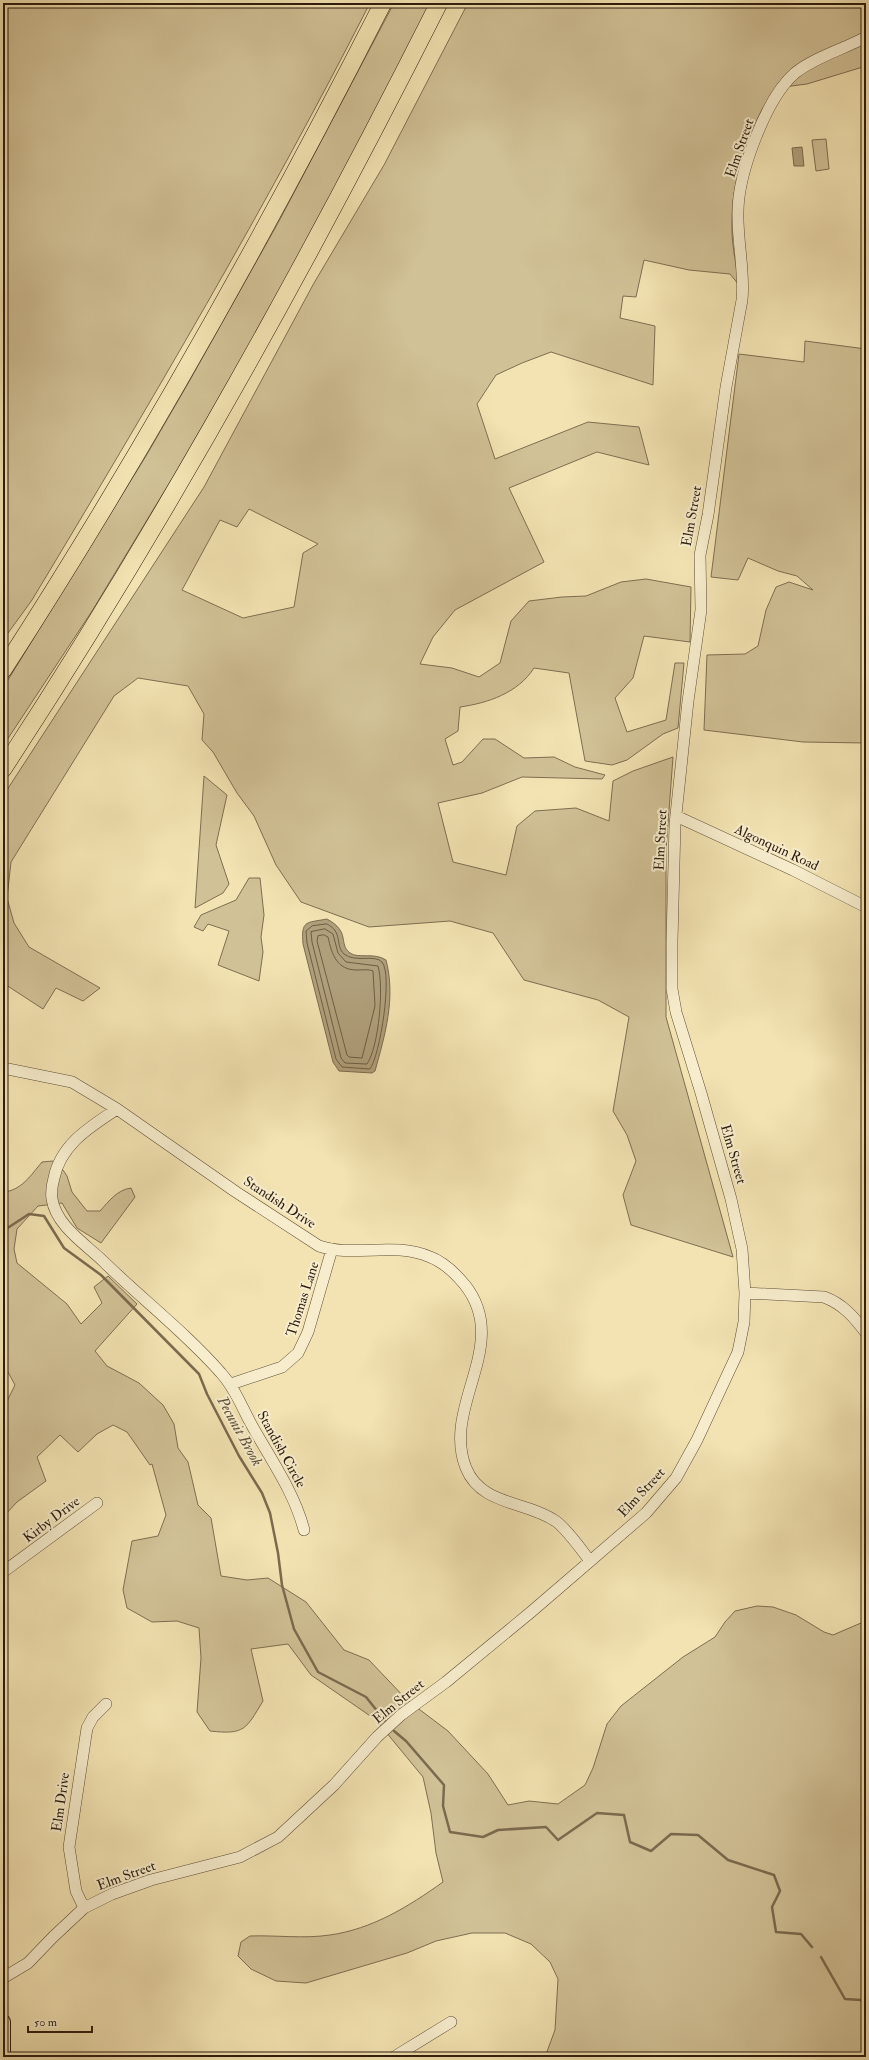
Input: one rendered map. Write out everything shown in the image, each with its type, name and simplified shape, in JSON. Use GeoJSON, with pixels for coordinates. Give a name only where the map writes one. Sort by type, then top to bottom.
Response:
{"type":"FeatureCollection","features":[{"type":"Feature","properties":{"kind":"highway"},"geometry":{"type":"LineString","coordinates":[[3,670],[110,497],[223,303],[314,136],[383,3]]}},
{"type":"Feature","properties":{"kind":"highway"},"geometry":{"type":"LineString","coordinates":[[3,769],[63,677],[160,516],[280,305],[376,128],[439,3]]}},
{"type":"Feature","properties":{"kind":"highway"},"geometry":{"type":"LineString","coordinates":[[376,128],[408,85],[450,3]]}},
{"type":"Feature","properties":{"kind":"main road"},"geometry":{"type":"LineString","coordinates":[[3,2022],[3,2052]]}},
{"type":"Feature","properties":{"kind":"street","name":"Elm Street"},"geometry":{"type":"LineString","coordinates":[[3,1978],[28,1963],[84,1908],[112,1894],[151,1880],[240,1857],[278,1836],[334,1785],[377,1737],[401,1715],[485,1650],[646,1513],[668,1489],[685,1463],[738,1352],[743,1332],[745,1293],[742,1248],[731,1199],[676,1012],[674,999],[672,869],[688,701],[701,610],[700,555],[708,515],[726,387],[742,300],[743,287],[738,210],[742,180],[764,119],[784,84],[796,72],[866,37]]}},
{"type":"Feature","properties":{"kind":"street","name":"Algonquin Road"},"geometry":{"type":"LineString","coordinates":[[676,816],[793,870],[866,907]]}},
{"type":"Feature","properties":{"kind":"street","name":"Standish Drive"},"geometry":{"type":"LineString","coordinates":[[3,1068],[72,1082],[117,1109],[319,1246],[332,1249],[391,1248],[420,1253],[443,1264],[462,1281],[476,1304],[482,1330],[480,1356],[463,1415],[463,1458],[466,1469],[477,1485],[488,1494],[528,1509],[556,1522],[573,1539],[590,1561]]}},
{"type":"Feature","properties":{"kind":"street"},"geometry":{"type":"LineString","coordinates":[[117,1109],[86,1130],[64,1150],[55,1173],[52,1189],[52,1199],[55,1209],[70,1230],[132,1290],[196,1347],[231,1384]]}},
{"type":"Feature","properties":{"kind":"street","name":"Thomas Lane"},"geometry":{"type":"LineString","coordinates":[[231,1384],[272,1372],[282,1367],[298,1354],[308,1332],[332,1249]]}},
{"type":"Feature","properties":{"kind":"street"},"geometry":{"type":"LineString","coordinates":[[745,1293],[824,1297],[835,1301],[846,1309],[866,1333]]}},
{"type":"Feature","properties":{"kind":"street","name":"Standish Circle"},"geometry":{"type":"LineString","coordinates":[[231,1384],[295,1502],[304,1530]]}},
{"type":"Feature","properties":{"kind":"street","name":"Kirby Drive"},"geometry":{"type":"LineString","coordinates":[[3,1572],[97,1503]]}},
{"type":"Feature","properties":{"kind":"street","name":"Elm Drive"},"geometry":{"type":"LineString","coordinates":[[84,1908],[76,1891],[68,1847],[86,1728],[93,1717],[106,1704]]}},
{"type":"Feature","properties":{"kind":"street"},"geometry":{"type":"LineString","coordinates":[[394,2057],[451,2022]]}},
{"type":"Feature","properties":{"kind":"shaded area"},"geometry":{"type":"Polygon","coordinates":[[[3,3],[370,3],[290,155],[163,379],[32,600],[3,640],[3,3]]]}},
{"type":"Feature","properties":{"kind":"shaded area"},"geometry":{"type":"Polygon","coordinates":[[[394,3],[433,3],[263,321],[173,477],[92,611],[3,746],[3,688],[146,456],[190,380],[278,223],[394,3]]]}},
{"type":"Feature","properties":{"kind":"shaded area"},"geometry":{"type":"Polygon","coordinates":[[[468,3],[866,3],[866,66],[807,84],[776,88],[750,138],[738,174],[732,211],[732,237],[739,285],[730,274],[689,270],[644,260],[636,297],[623,296],[620,318],[655,326],[653,385],[551,352],[496,375],[477,404],[495,459],[588,422],[639,427],[649,465],[597,452],[509,488],[544,562],[455,610],[433,637],[420,664],[452,668],[479,677],[500,663],[511,621],[529,601],[586,596],[621,582],[646,579],[691,587],[690,642],[644,636],[633,678],[615,698],[627,732],[666,720],[675,663],[684,663],[678,728],[663,734],[627,760],[612,765],[585,761],[569,673],[534,668],[520,684],[502,695],[481,703],[460,707],[458,731],[445,739],[453,765],[462,762],[483,739],[495,739],[524,758],[554,757],[575,767],[605,775],[602,779],[522,777],[482,793],[438,803],[453,862],[506,875],[517,826],[535,811],[576,808],[609,821],[613,781],[633,771],[673,757],[666,851],[666,1017],[733,1257],[631,1225],[623,1195],[636,1161],[627,1135],[613,1111],[629,1017],[598,1000],[524,980],[493,933],[450,921],[369,927],[301,902],[276,865],[254,816],[237,793],[213,752],[202,740],[204,714],[188,686],[138,678],[114,696],[11,862],[7,898],[14,923],[29,947],[100,988],[83,1001],[56,988],[43,1009],[3,983],[3,796],[204,487],[314,283],[384,165],[468,3]],[[249,509],[237,527],[220,520],[182,590],[243,618],[294,607],[303,553],[318,544],[249,509]]]}},
{"type":"Feature","properties":{"kind":"shaded area"},"geometry":{"type":"Polygon","coordinates":[[[826,139],[829,169],[816,171],[812,140],[826,139]]]}},
{"type":"Feature","properties":{"kind":"shaded area"},"geometry":{"type":"Polygon","coordinates":[[[805,341],[866,349],[866,743],[803,742],[704,730],[707,655],[745,654],[758,646],[766,610],[776,587],[789,582],[813,590],[797,576],[778,571],[748,558],[738,580],[711,577],[739,354],[804,362],[805,341]]]}},
{"type":"Feature","properties":{"kind":"shaded area"},"geometry":{"type":"Polygon","coordinates":[[[204,776],[227,795],[216,845],[229,884],[223,893],[195,908],[204,776]]]}},
{"type":"Feature","properties":{"kind":"shaded area"},"geometry":{"type":"Polygon","coordinates":[[[249,878],[260,878],[264,915],[261,937],[263,952],[259,981],[218,965],[229,931],[208,924],[203,931],[194,927],[201,915],[236,900],[249,878]]]}},
{"type":"Feature","properties":{"kind":"shaded area"},"geometry":{"type":"Polygon","coordinates":[[[53,1161],[63,1170],[67,1176],[72,1192],[87,1211],[100,1211],[114,1196],[126,1189],[131,1188],[135,1197],[101,1243],[77,1228],[62,1203],[38,1206],[17,1229],[14,1249],[17,1263],[67,1304],[81,1324],[102,1303],[94,1287],[108,1276],[137,1304],[95,1351],[107,1366],[139,1383],[163,1405],[174,1424],[178,1448],[188,1462],[198,1505],[211,1518],[221,1576],[247,1580],[268,1578],[306,1602],[344,1650],[369,1660],[407,1700],[448,1731],[488,1774],[508,1805],[529,1801],[558,1804],[585,1785],[593,1768],[607,1724],[621,1706],[683,1657],[715,1637],[725,1622],[735,1611],[757,1606],[773,1607],[796,1615],[824,1632],[833,1635],[861,1623],[866,1618],[866,2057],[545,2057],[555,2030],[558,1979],[550,1962],[531,1944],[505,1933],[472,1933],[436,1941],[407,1953],[306,1983],[276,1981],[251,1969],[238,1956],[241,1942],[250,1936],[320,1936],[360,1928],[389,1916],[443,1882],[436,1853],[431,1813],[423,1777],[376,1720],[311,1675],[288,1644],[251,1649],[263,1701],[248,1724],[238,1731],[210,1731],[197,1712],[201,1658],[199,1628],[177,1621],[152,1622],[127,1608],[123,1590],[132,1541],[158,1536],[166,1515],[152,1464],[150,1465],[127,1432],[113,1425],[97,1434],[78,1452],[60,1435],[37,1457],[46,1481],[17,1502],[3,1517],[3,1406],[5,1405],[15,1385],[3,1363],[3,1192],[15,1189],[25,1182],[42,1162],[53,1161]]]}},
{"type":"Feature","properties":{"kind":"water"},"geometry":{"type":"Polygon","coordinates":[[[802,147],[804,166],[794,166],[792,148],[802,147]]]}},
{"type":"Feature","properties":{"kind":"water"},"geometry":{"type":"Polygon","coordinates":[[[327,919],[342,933],[345,946],[350,953],[357,956],[376,956],[386,960],[389,974],[390,1002],[386,1030],[375,1071],[372,1073],[339,1071],[333,1062],[303,944],[303,931],[306,924],[327,919]]]}},
{"type":"Feature","properties":{"kind":"waterway","name":"Pecunit Brook"},"geometry":{"type":"LineString","coordinates":[[3,1231],[29,1214],[44,1216],[64,1248],[101,1275],[199,1374],[207,1394],[239,1456],[262,1493],[270,1513],[278,1553],[282,1585],[294,1629],[318,1672],[366,1697],[386,1722]]}},
{"type":"Feature","properties":{"kind":"waterway","name":"Pecunit Brook"},"geometry":{"type":"LineString","coordinates":[[394,1731],[406,1741],[444,1785],[443,1806],[450,1832],[483,1837],[498,1830],[546,1827],[558,1840],[597,1813],[624,1815],[630,1842],[651,1851],[671,1834],[698,1835],[728,1860],[774,1875],[780,1891],[772,1907],[776,1932],[801,1934],[812,1947]]}},
{"type":"Feature","properties":{"kind":"waterway","name":"Pecunit Brook"},"geometry":{"type":"LineString","coordinates":[[821,1957],[845,1999],[861,2000],[866,2008]]}}]}
